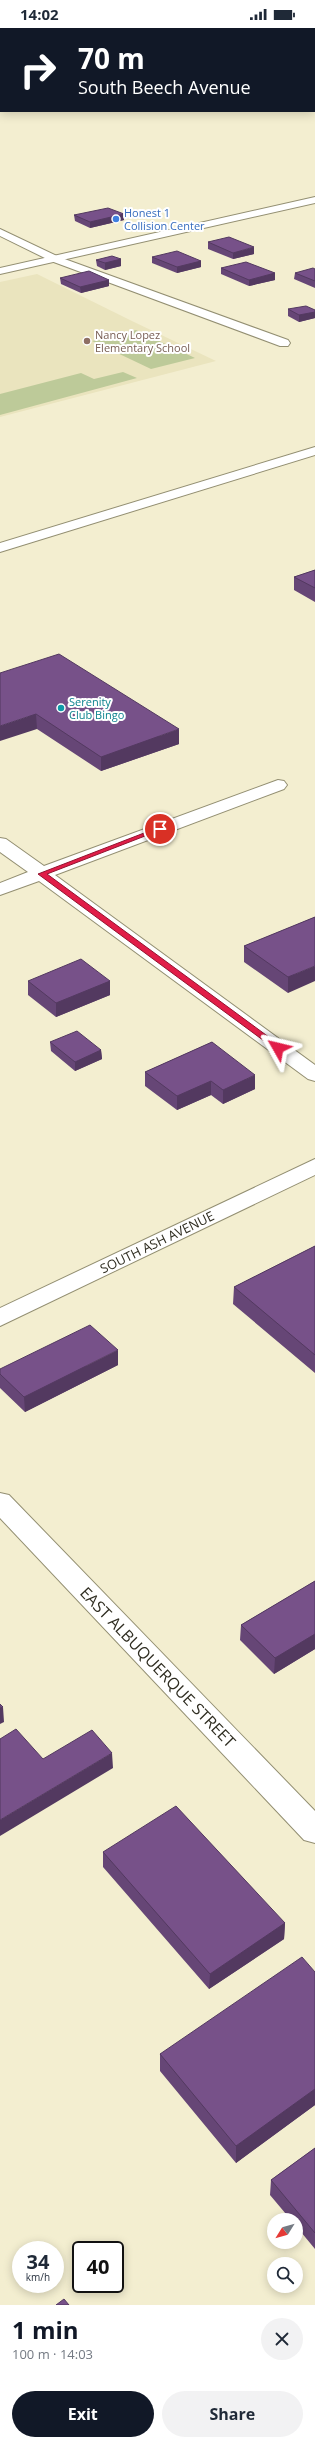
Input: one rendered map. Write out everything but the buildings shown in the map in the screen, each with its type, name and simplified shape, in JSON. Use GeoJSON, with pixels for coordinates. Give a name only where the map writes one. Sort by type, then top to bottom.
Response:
{"type":"FeatureCollection","features":[{"type":"Feature","properties":{"kind":"street"},"geometry":{"type":"LineString","coordinates":[[0,271],[315,200]]}},
{"type":"Feature","properties":{"kind":"street"},"geometry":{"type":"LineString","coordinates":[[0,232],[55,259],[284,343]]}},
{"type":"Feature","properties":{"kind":"street"},"geometry":{"type":"LineString","coordinates":[[0,548],[315,451]]}},
{"type":"Feature","properties":{"kind":"street"},"geometry":{"type":"LineString","coordinates":[[0,889],[278,785]]}},
{"type":"Feature","properties":{"kind":"street"},"geometry":{"type":"LineString","coordinates":[[0,843],[315,1075]]}},
{"type":"Feature","properties":{"kind":"street","name":"SOUTH ASH AVENUE"},"geometry":{"type":"LineString","coordinates":[[0,1318],[315,1166]]}},
{"type":"Feature","properties":{"kind":"street","name":"EAST ALBUQUERQUE STREET"},"geometry":{"type":"LineString","coordinates":[[0,1502],[315,1831]]}},
{"type":"Feature","properties":{"kind":"shaded area","name":"Nancy Lopez Elementary School"},"geometry":{"type":"Polygon","coordinates":[[[37,274],[216,361],[0,417],[0,282],[37,274]]]}},
{"type":"Feature","properties":{"kind":"green space"},"geometry":{"type":"Polygon","coordinates":[[[136,330],[195,358],[151,369],[92,341],[136,330]]]}},
{"type":"Feature","properties":{"kind":"green space"},"geometry":{"type":"Polygon","coordinates":[[[123,372],[137,378],[0,415],[0,394],[81,373],[94,379],[123,372]]]}},
{"type":"Feature","properties":{"kind":"place","name":"Honest 1 Collision Center"},"geometry":{"type":"Point","coordinates":[116,219]}},
{"type":"Feature","properties":{"kind":"place","name":"Nancy Lopez Elementary School"},"geometry":{"type":"Point","coordinates":[87,341]}},
{"type":"Feature","properties":{"kind":"place","name":"Serenity Club Bingo"},"geometry":{"type":"Point","coordinates":[61,708]}},
{"type":"Feature","properties":{"kind":"route"},"geometry":{"type":"LineString","coordinates":[[160,829],[42,874],[278,1048]]}}]}
